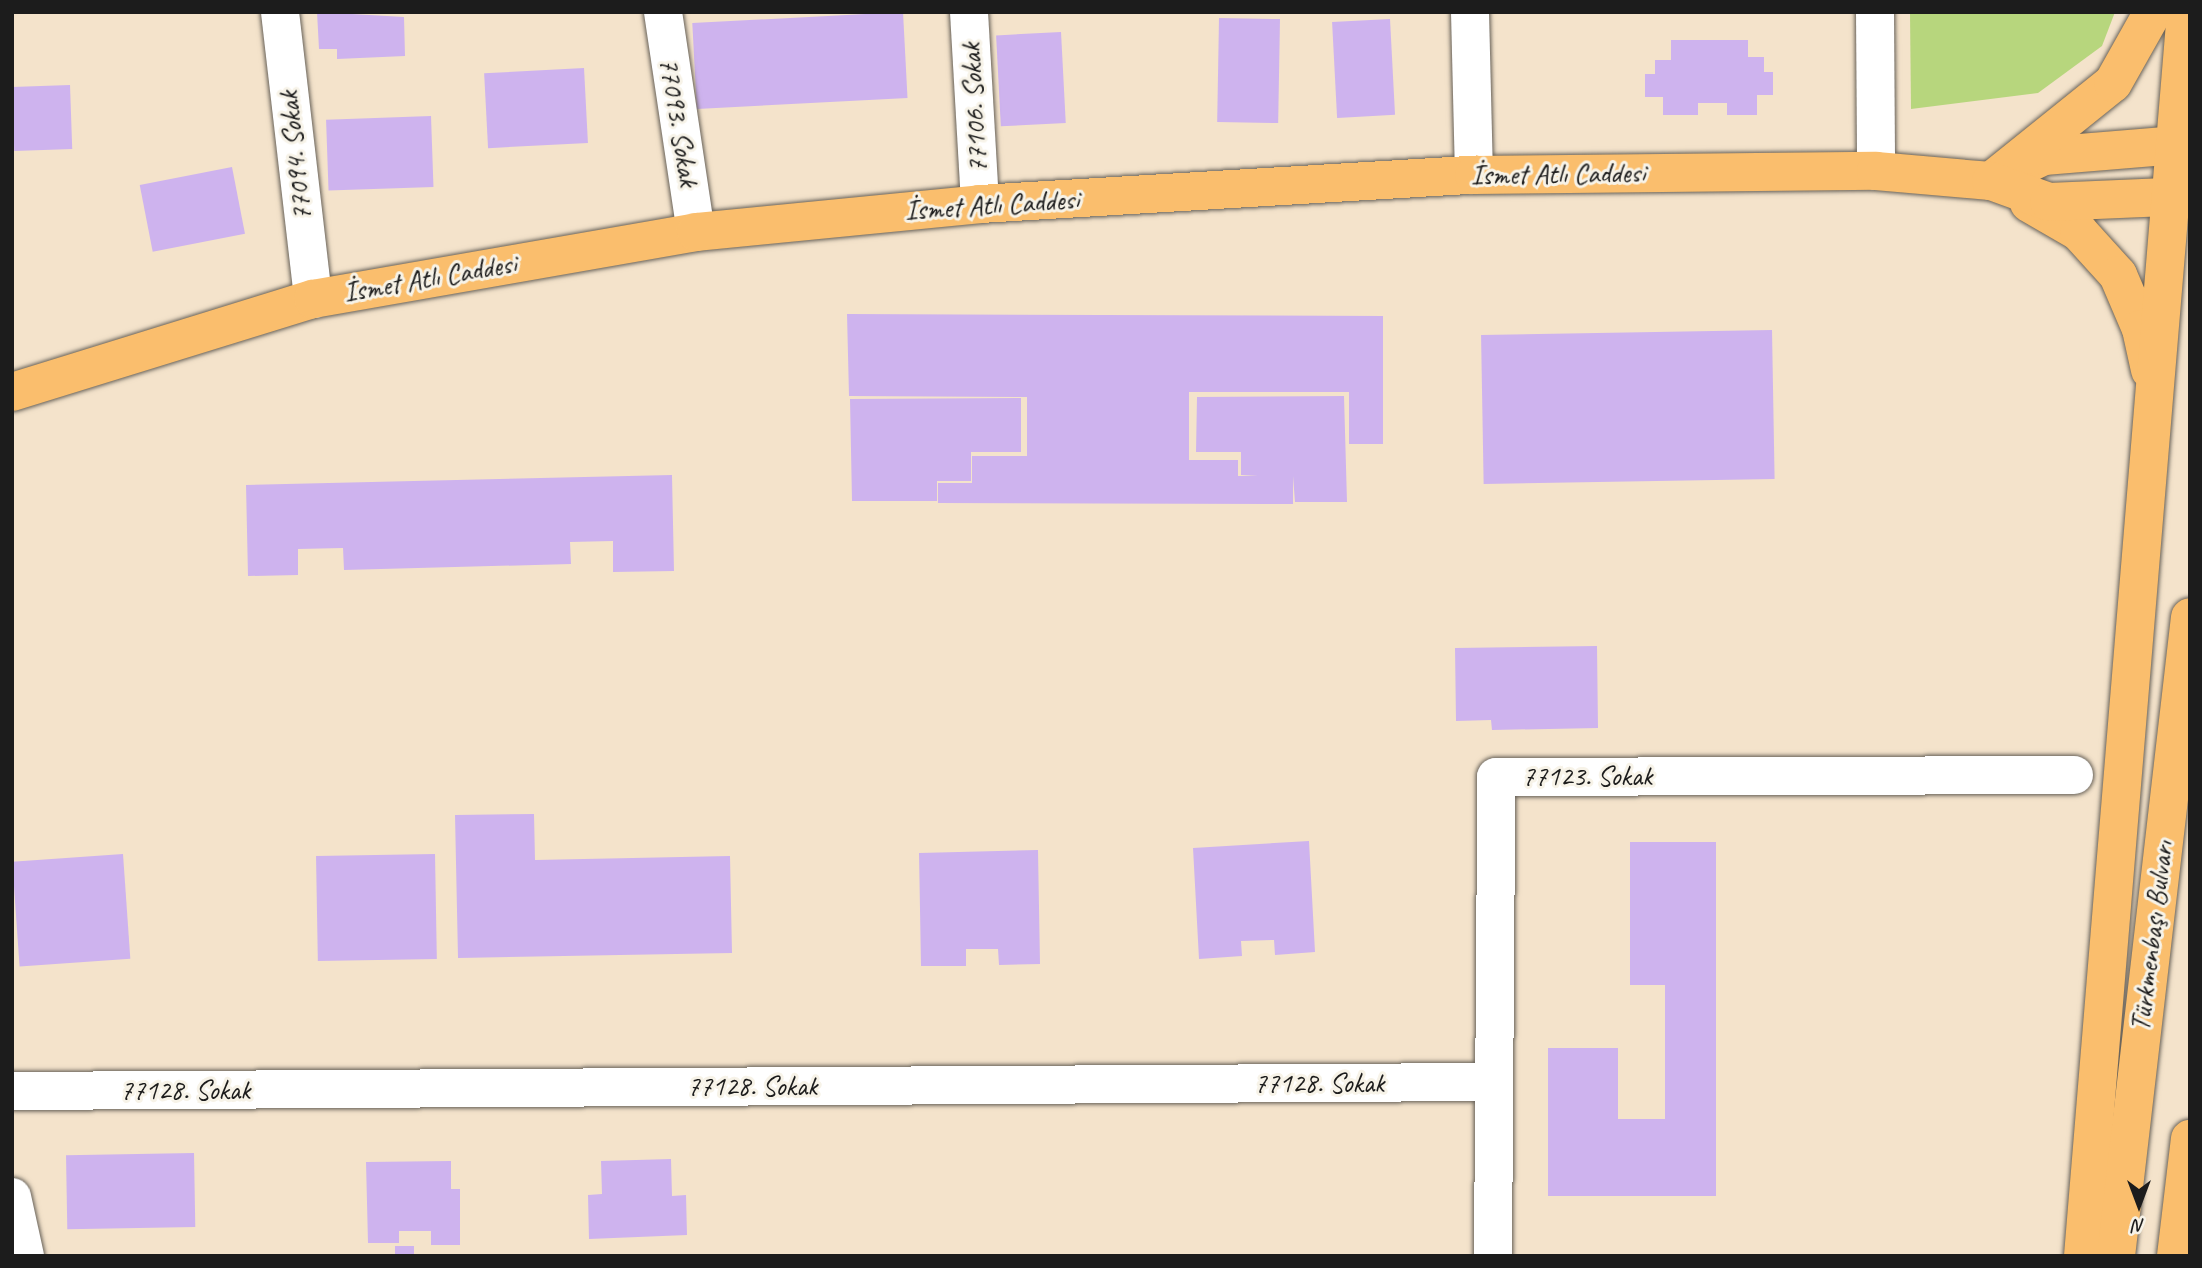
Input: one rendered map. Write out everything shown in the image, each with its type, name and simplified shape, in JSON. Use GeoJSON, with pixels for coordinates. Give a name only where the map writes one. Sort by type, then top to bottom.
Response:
{"type":"FeatureCollection","features":[{"type":"Feature","properties":{"kind":"main road"},"geometry":{"type":"LineString","coordinates":[[1991,181],[2113,83],[2153,12]]}},
{"type":"Feature","properties":{"kind":"main road"},"geometry":{"type":"LineString","coordinates":[[2083,1256],[2157,403],[2183,197],[2186,12]]}},
{"type":"Feature","properties":{"kind":"main road"},"geometry":{"type":"LineString","coordinates":[[1991,181],[2044,156],[2184,144]]}},
{"type":"Feature","properties":{"kind":"main road","name":"İsmet Atlı Caddesi"},"geometry":{"type":"LineString","coordinates":[[12,392],[313,299],[696,232],[980,204],[1474,175],[1876,171],[1991,181]]}},
{"type":"Feature","properties":{"kind":"main road"},"geometry":{"type":"LineString","coordinates":[[1991,181],[2049,202],[2183,197]]}},
{"type":"Feature","properties":{"kind":"main road"},"geometry":{"type":"LineString","coordinates":[[1991,181],[2079,232],[2118,275],[2141,329],[2157,403]]}},
{"type":"Feature","properties":{"kind":"main road"},"geometry":{"type":"LineString","coordinates":[[2157,403],[2190,357]]}},
{"type":"Feature","properties":{"kind":"main road","name":"Türkmenbaşı Bulvarı"},"geometry":{"type":"LineString","coordinates":[[2116,1256],[2190,617]]}},
{"type":"Feature","properties":{"kind":"main road"},"geometry":{"type":"LineString","coordinates":[[2176,1256],[2190,1139]]}},
{"type":"Feature","properties":{"kind":"street","name":"77094. Sokak"},"geometry":{"type":"LineString","coordinates":[[280,12],[313,299]]}},
{"type":"Feature","properties":{"kind":"street","name":"77093. Sokak"},"geometry":{"type":"LineString","coordinates":[[663,12],[696,232]]}},
{"type":"Feature","properties":{"kind":"street","name":"77106. Sokak"},"geometry":{"type":"LineString","coordinates":[[969,12],[980,204]]}},
{"type":"Feature","properties":{"kind":"street"},"geometry":{"type":"LineString","coordinates":[[1470,12],[1474,175]]}},
{"type":"Feature","properties":{"kind":"street"},"geometry":{"type":"LineString","coordinates":[[1875,12],[1876,171]]}},
{"type":"Feature","properties":{"kind":"street","name":"77123. Sokak"},"geometry":{"type":"LineString","coordinates":[[1493,1256],[1496,777],[2074,775]]}},
{"type":"Feature","properties":{"kind":"street","name":"77128. Sokak"},"geometry":{"type":"LineString","coordinates":[[12,1091],[1492,1082]]}},
{"type":"Feature","properties":{"kind":"street"},"geometry":{"type":"LineString","coordinates":[[12,1198],[25,1256]]}},
{"type":"Feature","properties":{"kind":"green space"},"geometry":{"type":"Polygon","coordinates":[[[1910,12],[2115,12],[2102,46],[2038,93],[1911,109],[1910,12]]]}},
{"type":"Feature","properties":{"kind":"building"},"geometry":{"type":"Polygon","coordinates":[[[317,12],[404,17],[405,56],[337,59],[337,49],[319,49],[317,12]]]}},
{"type":"Feature","properties":{"kind":"building"},"geometry":{"type":"Polygon","coordinates":[[[903,12],[908,98],[697,109],[692,23],[903,12]]]}},
{"type":"Feature","properties":{"kind":"building"},"geometry":{"type":"Polygon","coordinates":[[[1219,18],[1280,19],[1278,123],[1217,122],[1219,18]]]}},
{"type":"Feature","properties":{"kind":"building"},"geometry":{"type":"Polygon","coordinates":[[[1390,19],[1395,115],[1337,118],[1332,22],[1390,19]]]}},
{"type":"Feature","properties":{"kind":"building"},"geometry":{"type":"Polygon","coordinates":[[[1061,32],[1066,123],[1001,126],[996,35],[1061,32]]]}},
{"type":"Feature","properties":{"kind":"building"},"geometry":{"type":"Polygon","coordinates":[[[1671,40],[1748,40],[1748,57],[1764,57],[1764,72],[1773,72],[1773,95],[1757,95],[1757,115],[1727,115],[1727,103],[1698,103],[1698,115],[1663,115],[1663,97],[1645,97],[1645,74],[1655,74],[1655,60],[1671,60],[1671,40]]]}},
{"type":"Feature","properties":{"kind":"building"},"geometry":{"type":"Polygon","coordinates":[[[584,68],[588,143],[488,148],[484,73],[584,68]]]}},
{"type":"Feature","properties":{"kind":"building"},"geometry":{"type":"Polygon","coordinates":[[[70,85],[72,149],[14,151],[12,87],[70,85]]]}},
{"type":"Feature","properties":{"kind":"building"},"geometry":{"type":"Polygon","coordinates":[[[431,116],[433,187],[329,191],[326,120],[431,116]]]}},
{"type":"Feature","properties":{"kind":"building"},"geometry":{"type":"Polygon","coordinates":[[[232,167],[245,234],[153,252],[140,185],[232,167]]]}},
{"type":"Feature","properties":{"kind":"building"},"geometry":{"type":"Polygon","coordinates":[[[847,314],[1383,316],[1383,444],[1349,444],[1349,392],[1189,392],[1189,460],[1238,460],[1238,476],[1258,476],[1241,475],[1241,452],[1196,452],[1197,397],[1344,396],[1347,502],[1295,502],[1293,476],[1293,504],[938,503],[938,483],[972,483],[972,456],[1027,456],[1027,397],[849,396],[847,314]]]}},
{"type":"Feature","properties":{"kind":"building"},"geometry":{"type":"Polygon","coordinates":[[[1772,330],[1775,479],[1484,484],[1481,335],[1772,330]]]}},
{"type":"Feature","properties":{"kind":"building"},"geometry":{"type":"Polygon","coordinates":[[[1021,398],[1021,452],[971,452],[971,481],[937,481],[937,501],[852,501],[850,399],[1021,398]]]}},
{"type":"Feature","properties":{"kind":"building"},"geometry":{"type":"Polygon","coordinates":[[[672,475],[674,571],[613,572],[613,541],[570,542],[571,564],[344,570],[343,548],[298,549],[298,575],[248,576],[246,485],[672,475]]]}},
{"type":"Feature","properties":{"kind":"building"},"geometry":{"type":"Polygon","coordinates":[[[1597,646],[1598,728],[1492,730],[1491,720],[1456,721],[1455,648],[1597,646]]]}},
{"type":"Feature","properties":{"kind":"building"},"geometry":{"type":"Polygon","coordinates":[[[534,814],[535,860],[730,856],[732,953],[458,958],[455,815],[534,814]]]}},
{"type":"Feature","properties":{"kind":"building"},"geometry":{"type":"Polygon","coordinates":[[[1309,841],[1315,952],[1275,955],[1274,940],[1241,941],[1242,956],[1199,959],[1193,848],[1309,841]]]}},
{"type":"Feature","properties":{"kind":"building"},"geometry":{"type":"Polygon","coordinates":[[[1630,842],[1716,842],[1716,1196],[1548,1196],[1548,1048],[1618,1048],[1618,1119],[1665,1119],[1665,985],[1630,985],[1630,842]]]}},
{"type":"Feature","properties":{"kind":"building"},"geometry":{"type":"Polygon","coordinates":[[[1038,850],[1040,964],[999,965],[998,949],[966,949],[966,966],[921,966],[919,853],[1038,850]]]}},
{"type":"Feature","properties":{"kind":"building"},"geometry":{"type":"Polygon","coordinates":[[[123,854],[130,959],[20,966],[12,862],[123,854]]]}},
{"type":"Feature","properties":{"kind":"building"},"geometry":{"type":"Polygon","coordinates":[[[435,854],[437,959],[318,961],[316,856],[435,854]]]}},
{"type":"Feature","properties":{"kind":"building"},"geometry":{"type":"Polygon","coordinates":[[[194,1153],[195,1227],[67,1229],[66,1155],[194,1153]]]}},
{"type":"Feature","properties":{"kind":"building"},"geometry":{"type":"Polygon","coordinates":[[[671,1159],[672,1196],[686,1195],[687,1235],[589,1239],[588,1195],[602,1194],[601,1161],[671,1159]]]}},
{"type":"Feature","properties":{"kind":"building"},"geometry":{"type":"Polygon","coordinates":[[[451,1161],[451,1189],[460,1189],[460,1245],[431,1245],[431,1231],[399,1231],[399,1243],[368,1243],[366,1162],[451,1161]]]}},
{"type":"Feature","properties":{"kind":"building"},"geometry":{"type":"Polygon","coordinates":[[[395,1246],[414,1246],[414,1256],[395,1256],[395,1246]]]}}]}
